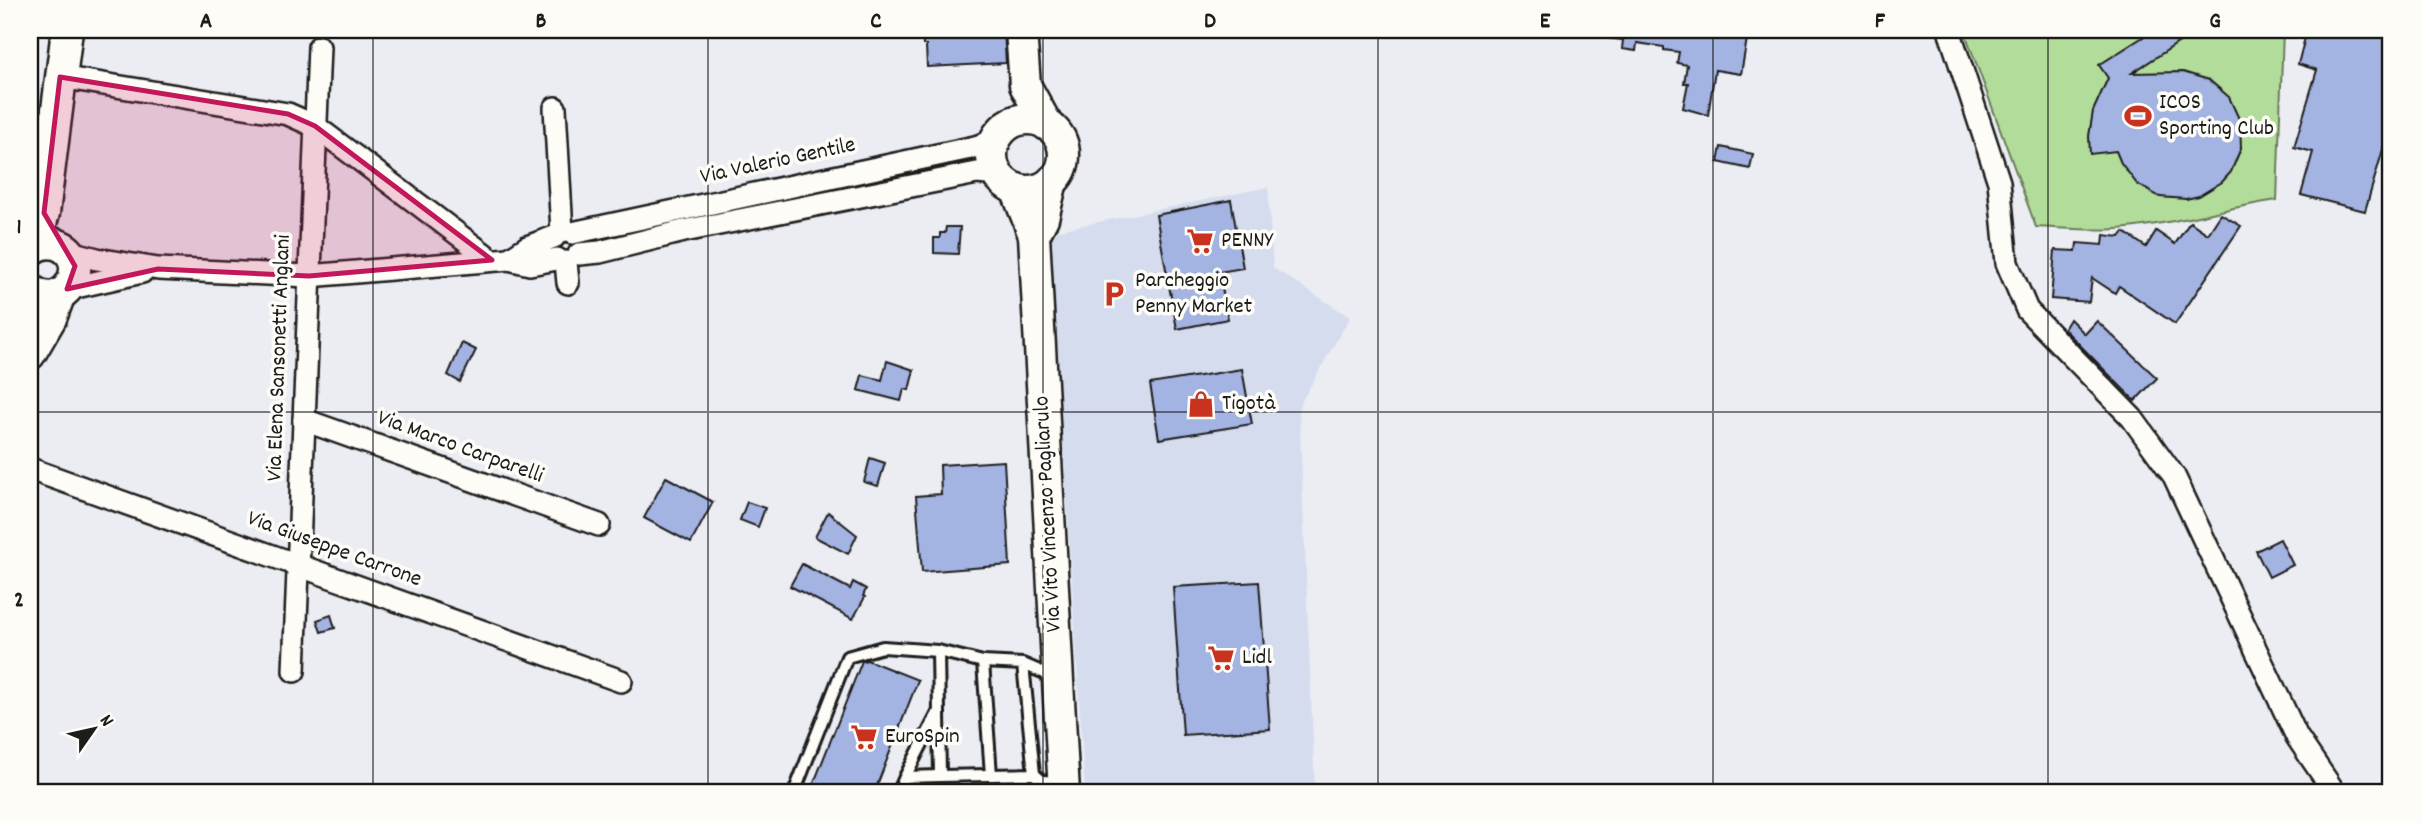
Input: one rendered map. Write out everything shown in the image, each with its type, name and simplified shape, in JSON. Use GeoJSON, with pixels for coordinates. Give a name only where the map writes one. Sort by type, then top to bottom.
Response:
{"type":"FeatureCollection","features":[{"type":"Feature","properties":{"kind":"street"},"geometry":{"type":"LineString","coordinates":[[30,354],[72,282],[75,265],[48,249],[44,213],[67,30]]}},
{"type":"Feature","properties":{"kind":"street"},"geometry":{"type":"LineString","coordinates":[[1021,30],[1025,85],[1046,125]]}},
{"type":"Feature","properties":{"kind":"street"},"geometry":{"type":"LineString","coordinates":[[1949,30],[1999,182],[2007,263],[2027,310],[2132,418],[2174,477],[2297,737],[2335,793]]}},
{"type":"Feature","properties":{"kind":"street","name":"Via Elena Sansonetti Anglani"},"geometry":{"type":"LineString","coordinates":[[294,671],[319,47]]}},
{"type":"Feature","properties":{"kind":"street"},"geometry":{"type":"LineString","coordinates":[[60,76],[288,114],[315,126],[501,260]]}},
{"type":"Feature","properties":{"kind":"street"},"geometry":{"type":"LineString","coordinates":[[1003,132],[1023,120],[1035,120],[1056,133],[1064,155],[1062,166],[1052,181],[1038,190],[1007,182],[993,165],[992,152],[1025,85]]}},
{"type":"Feature","properties":{"kind":"street"},"geometry":{"type":"LineString","coordinates":[[555,108],[563,234],[579,240],[567,265]]}},
{"type":"Feature","properties":{"kind":"street","name":"Via Valerio Gentile"},"geometry":{"type":"LineString","coordinates":[[501,260],[563,234],[975,147],[1003,132]]}},
{"type":"Feature","properties":{"kind":"street","name":"Via Valerio Gentile"},"geometry":{"type":"LineString","coordinates":[[48,249],[158,269],[309,276],[501,260],[567,265],[600,252],[684,231],[977,173],[1007,182]]}},
{"type":"Feature","properties":{"kind":"street","name":"Via Vito Vincenzo Pagliarulo"},"geometry":{"type":"LineString","coordinates":[[1034,235],[1043,218],[1052,181]]}},
{"type":"Feature","properties":{"kind":"street","name":"Via Vito Vincenzo Pagliarulo"},"geometry":{"type":"LineString","coordinates":[[1007,182],[1034,235],[1064,787]]}},
{"type":"Feature","properties":{"kind":"street","name":"Via Valerio Gentile"},"geometry":{"type":"LineString","coordinates":[[64,292],[158,269]]}},
{"type":"Feature","properties":{"kind":"street"},"geometry":{"type":"LineString","coordinates":[[30,289],[43,296],[64,292]]}},
{"type":"Feature","properties":{"kind":"street","name":"Via Marco Carparelli"},"geometry":{"type":"LineString","coordinates":[[304,420],[599,525]]}},
{"type":"Feature","properties":{"kind":"street","name":"Via Giuseppe Carrone"},"geometry":{"type":"LineString","coordinates":[[30,469],[621,681]]}},
{"type":"Feature","properties":{"kind":"lane"},"geometry":{"type":"LineString","coordinates":[[794,793],[847,657],[883,648],[938,651],[983,662],[1023,664],[1058,679]]}},
{"type":"Feature","properties":{"kind":"lane"},"geometry":{"type":"LineString","coordinates":[[938,651],[940,776]]}},
{"type":"Feature","properties":{"kind":"lane"},"geometry":{"type":"LineString","coordinates":[[983,662],[991,775]]}},
{"type":"Feature","properties":{"kind":"lane"},"geometry":{"type":"LineString","coordinates":[[1023,664],[1034,774]]}},
{"type":"Feature","properties":{"kind":"lane"},"geometry":{"type":"LineString","coordinates":[[898,793],[939,711]]}},
{"type":"Feature","properties":{"kind":"lane"},"geometry":{"type":"LineString","coordinates":[[905,777],[1034,774],[1042,781],[1064,787]]}},
{"type":"Feature","properties":{"kind":"highlighted area"},"geometry":{"type":"Polygon","coordinates":[[[60,77],[288,114],[315,126],[492,260],[309,276],[158,269],[67,289],[75,266],[44,213],[60,77]]]}},
{"type":"Feature","properties":{"kind":"shaded area"},"geometry":{"type":"Polygon","coordinates":[[[1268,187],[1273,268],[1350,317],[1299,406],[1315,793],[1085,793],[1050,232],[1268,187]]]}},
{"type":"Feature","properties":{"kind":"green space","name":"ICOS Sporting Club"},"geometry":{"type":"Polygon","coordinates":[[[1964,30],[2283,30],[2277,200],[2137,227],[2097,230],[2036,227],[1964,30]]]}},
{"type":"Feature","properties":{"kind":"building"},"geometry":{"type":"Polygon","coordinates":[[[922,30],[1004,30],[1006,63],[927,67],[922,30]]]}},
{"type":"Feature","properties":{"kind":"building"},"geometry":{"type":"Polygon","coordinates":[[[1607,30],[1748,33],[1741,74],[1715,70],[1708,115],[1683,108],[1688,83],[1684,83],[1687,65],[1677,63],[1679,52],[1637,43],[1636,51],[1622,49],[1623,40],[1606,38],[1607,30]]]}},
{"type":"Feature","properties":{"kind":"building"},"geometry":{"type":"Polygon","coordinates":[[[2154,30],[2198,30],[2132,73],[2183,72],[2209,80],[2229,97],[2240,121],[2241,148],[2231,172],[2222,182],[2199,196],[2186,199],[2160,197],[2137,184],[2121,163],[2116,151],[2090,154],[2089,136],[2093,111],[2108,78],[2099,65],[2154,30]]]}},
{"type":"Feature","properties":{"kind":"building"},"geometry":{"type":"Polygon","coordinates":[[[2307,30],[2391,30],[2391,122],[2365,211],[2301,195],[2313,152],[2294,147],[2317,70],[2298,64],[2307,30]]]}},
{"type":"Feature","properties":{"kind":"building"},"geometry":{"type":"Polygon","coordinates":[[[1721,147],[1753,154],[1750,169],[1718,162],[1721,147]]]}},
{"type":"Feature","properties":{"kind":"building","name":"PENNY"},"geometry":{"type":"Polygon","coordinates":[[[1231,200],[1243,268],[1219,272],[1228,319],[1177,329],[1156,215],[1231,200]]]}},
{"type":"Feature","properties":{"kind":"building"},"geometry":{"type":"Polygon","coordinates":[[[2221,214],[2241,226],[2175,324],[2119,286],[2115,293],[2092,278],[2089,302],[2051,299],[2055,250],[2076,251],[2077,243],[2103,245],[2104,235],[2120,237],[2124,232],[2146,247],[2156,231],[2175,244],[2190,222],[2208,234],[2221,214]]]}},
{"type":"Feature","properties":{"kind":"building"},"geometry":{"type":"Polygon","coordinates":[[[946,227],[960,227],[958,254],[934,253],[934,238],[940,238],[940,233],[945,233],[946,227]]]}},
{"type":"Feature","properties":{"kind":"building"},"geometry":{"type":"Polygon","coordinates":[[[2070,319],[2085,334],[2097,321],[2157,378],[2135,401],[2064,329],[2070,319]]]}},
{"type":"Feature","properties":{"kind":"building"},"geometry":{"type":"Polygon","coordinates":[[[462,343],[476,350],[460,382],[448,375],[462,343]]]}},
{"type":"Feature","properties":{"kind":"building"},"geometry":{"type":"Polygon","coordinates":[[[887,361],[914,370],[909,390],[904,389],[901,401],[858,390],[862,375],[882,380],[887,361]]]}},
{"type":"Feature","properties":{"kind":"building","name":"Tigotà"},"geometry":{"type":"Polygon","coordinates":[[[1242,369],[1252,424],[1159,439],[1150,384],[1242,369]]]}},
{"type":"Feature","properties":{"kind":"building"},"geometry":{"type":"Polygon","coordinates":[[[870,458],[885,463],[878,486],[864,482],[870,458]]]}},
{"type":"Feature","properties":{"kind":"building"},"geometry":{"type":"Polygon","coordinates":[[[1004,461],[1010,565],[922,572],[916,496],[941,494],[940,465],[1004,461]]]}},
{"type":"Feature","properties":{"kind":"building"},"geometry":{"type":"Polygon","coordinates":[[[666,477],[713,502],[691,543],[644,518],[666,477]]]}},
{"type":"Feature","properties":{"kind":"building"},"geometry":{"type":"Polygon","coordinates":[[[747,502],[765,508],[758,527],[740,520],[747,502]]]}},
{"type":"Feature","properties":{"kind":"building"},"geometry":{"type":"Polygon","coordinates":[[[828,512],[857,535],[848,554],[815,537],[828,512]]]}},
{"type":"Feature","properties":{"kind":"building"},"geometry":{"type":"Polygon","coordinates":[[[2280,539],[2293,565],[2269,577],[2256,551],[2280,539]]]}},
{"type":"Feature","properties":{"kind":"building"},"geometry":{"type":"Polygon","coordinates":[[[802,564],[850,589],[853,582],[866,589],[863,596],[865,597],[853,619],[790,586],[802,564]]]}},
{"type":"Feature","properties":{"kind":"building","name":"Lidl"},"geometry":{"type":"Polygon","coordinates":[[[1259,582],[1270,729],[1183,735],[1173,587],[1259,582]]]}},
{"type":"Feature","properties":{"kind":"building"},"geometry":{"type":"Polygon","coordinates":[[[331,615],[335,628],[321,632],[317,620],[331,615]]]}},
{"type":"Feature","properties":{"kind":"building","name":"EuroSpin"},"geometry":{"type":"Polygon","coordinates":[[[867,660],[918,680],[874,793],[810,793],[862,661],[867,660]]]}},
{"type":"Feature","properties":{"kind":"place","name":"ICOS Sporting Club"},"geometry":{"type":"Point","coordinates":[2138,116]}},
{"type":"Feature","properties":{"kind":"place","name":"PENNY"},"geometry":{"type":"Point","coordinates":[1200,241]}},
{"type":"Feature","properties":{"kind":"place","name":"Parcheggio Penny Market"},"geometry":{"type":"Point","coordinates":[1114,294]}},
{"type":"Feature","properties":{"kind":"place","name":"Tigotà"},"geometry":{"type":"Point","coordinates":[1201,404]}},
{"type":"Feature","properties":{"kind":"place","name":"Lidl"},"geometry":{"type":"Point","coordinates":[1221,658]}},
{"type":"Feature","properties":{"kind":"place","name":"EuroSpin"},"geometry":{"type":"Point","coordinates":[864,737]}}]}
